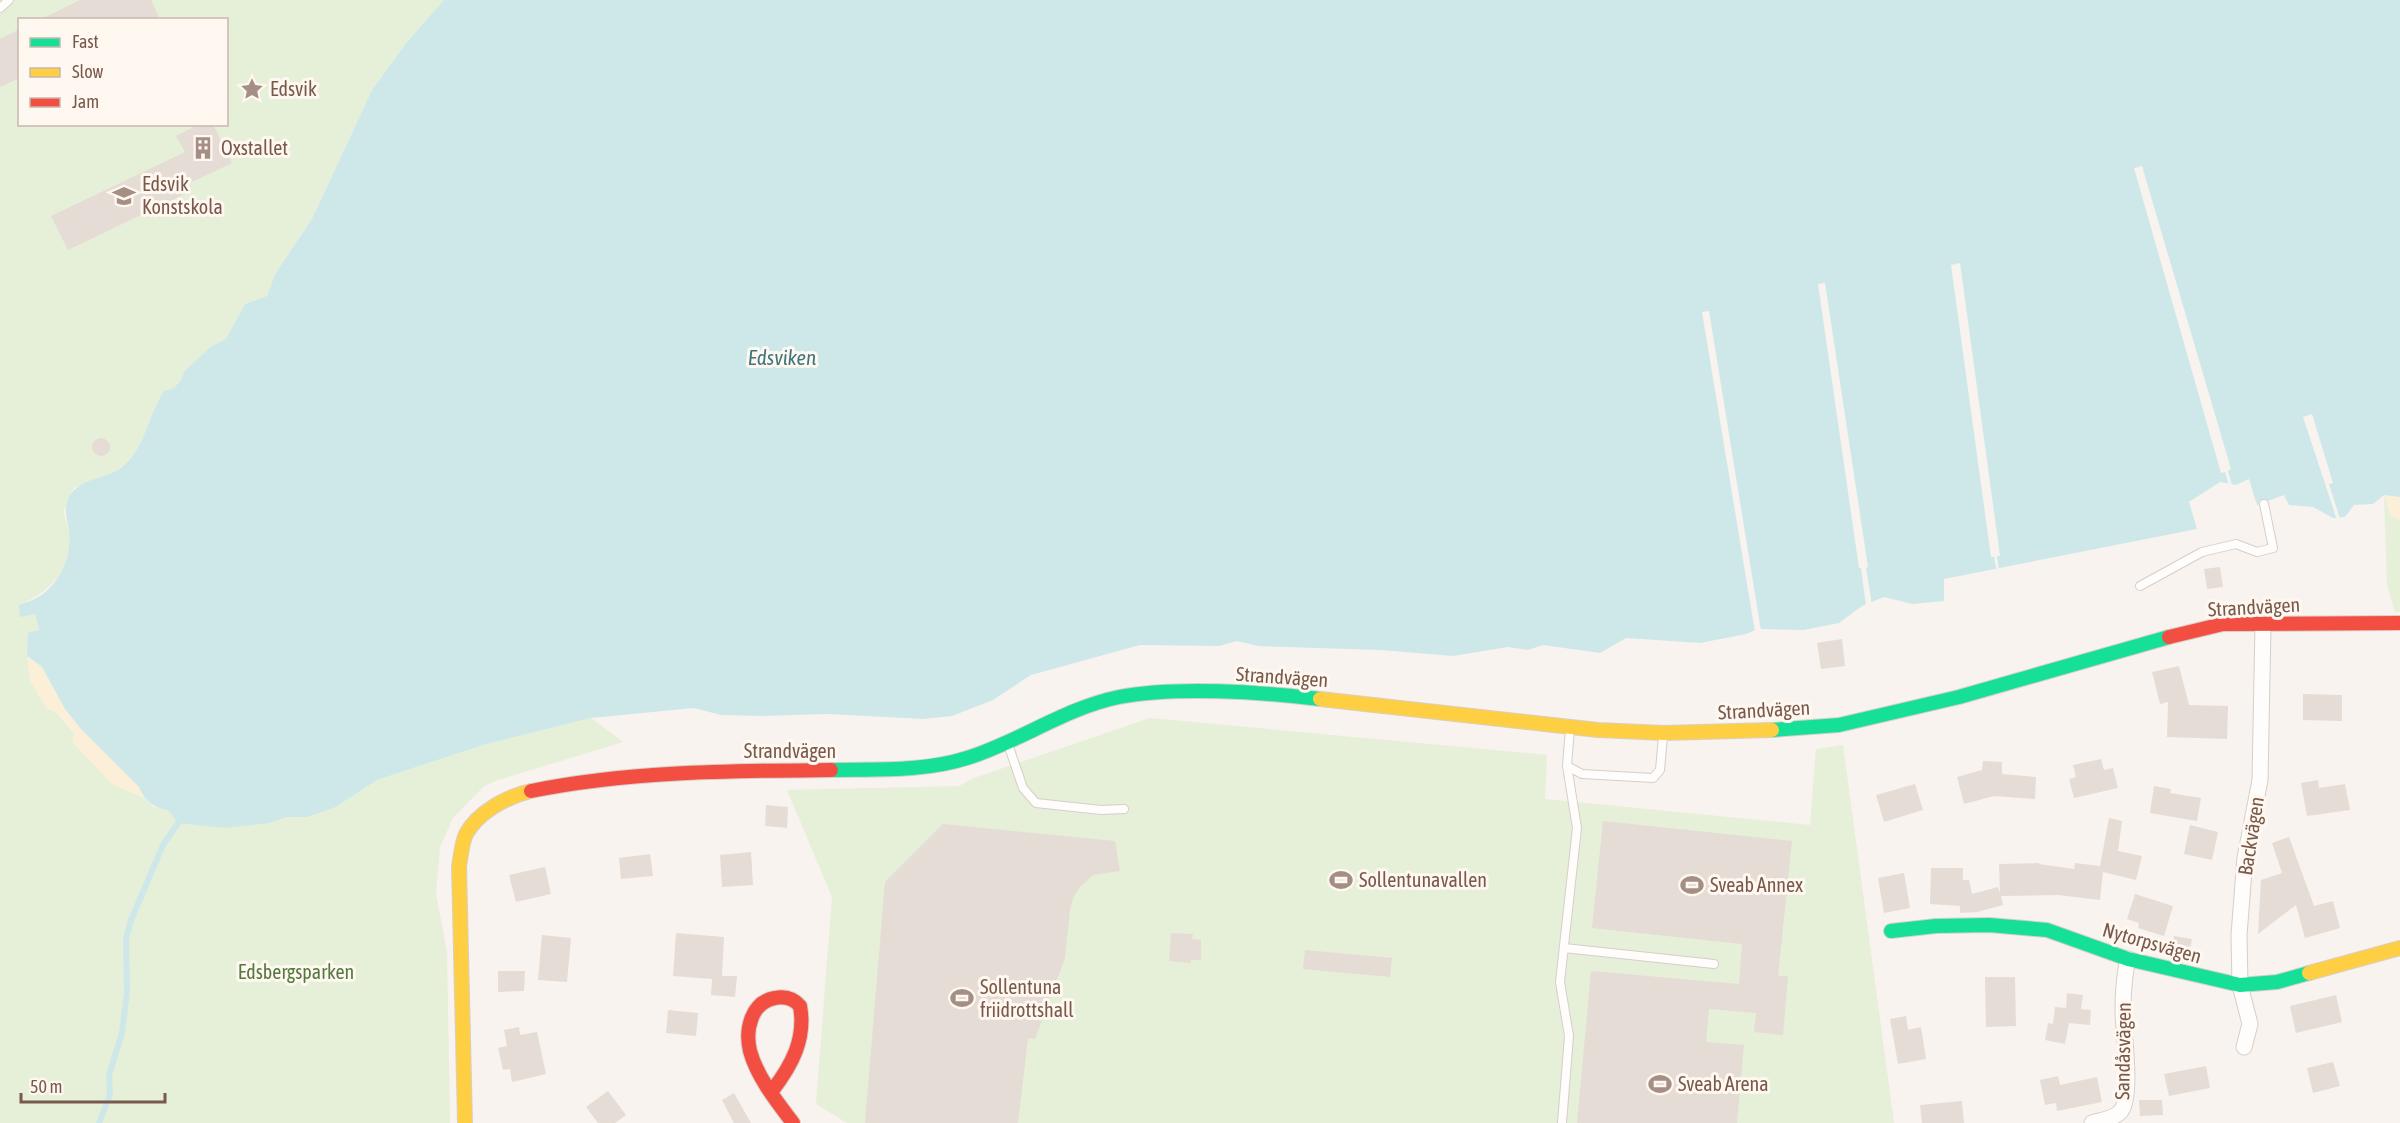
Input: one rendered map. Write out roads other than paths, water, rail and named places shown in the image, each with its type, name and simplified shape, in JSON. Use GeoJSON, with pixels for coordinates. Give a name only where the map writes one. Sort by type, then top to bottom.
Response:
{"type":"FeatureCollection","features":[{"type":"Feature","properties":{"kind":"street","name":"Strandvägen"},"geometry":{"type":"LineString","coordinates":[[465,1123],[459,867],[466,834],[489,809],[521,793],[575,782],[728,771],[910,769],[965,759],[1008,743],[1082,707],[1121,698],[1169,693],[1223,692],[1307,697],[1570,727],[1664,734],[1787,730],[1839,725],[1959,698],[2173,636],[2223,624],[2400,624]]}},
{"type":"Feature","properties":{"kind":"street","name":"Backvägen"},"geometry":{"type":"LineString","coordinates":[[2244,1047],[2250,1024],[2240,985],[2239,935],[2245,858],[2260,780],[2263,624]]}},
{"type":"Feature","properties":{"kind":"street","name":"Nytorpsvägen"},"geometry":{"type":"LineString","coordinates":[[1891,931],[1936,926],[1989,925],[2047,930],[2128,959],[2240,985],[2277,982],[2400,948]]}},
{"type":"Feature","properties":{"kind":"street","name":"Sandåsvägen"},"geometry":{"type":"LineString","coordinates":[[2092,1123],[2117,1115],[2123,1109],[2125,1101],[2126,1055],[2123,1012],[2124,980],[2128,959]]}},
{"type":"Feature","properties":{"kind":"street"},"geometry":{"type":"LineString","coordinates":[[772,1090],[792,1062],[802,1033],[800,1006],[787,997],[768,999],[757,1006],[748,1030],[753,1060],[772,1090],[778,1105],[793,1123]]}},
{"type":"Feature","properties":{"kind":"lane"},"geometry":{"type":"LineString","coordinates":[[0,8],[9,0]]}},
{"type":"Feature","properties":{"kind":"lane"},"geometry":{"type":"LineString","coordinates":[[2140,586],[2202,552],[2236,544],[2257,552],[2273,548],[2264,504]]}},
{"type":"Feature","properties":{"kind":"lane"},"geometry":{"type":"LineString","coordinates":[[1562,1123],[1569,1036],[1560,982],[1577,828],[1567,766],[1570,727]]}},
{"type":"Feature","properties":{"kind":"lane"},"geometry":{"type":"LineString","coordinates":[[1567,766],[1582,774],[1653,778],[1660,770],[1664,734]]}},
{"type":"Feature","properties":{"kind":"lane"},"geometry":{"type":"LineString","coordinates":[[1008,743],[1023,788],[1036,803],[1101,810],[1124,809]]}},
{"type":"Feature","properties":{"kind":"lane"},"geometry":{"type":"LineString","coordinates":[[1564,948],[1714,964]]}},
{"type":"Feature","properties":{"kind":"water","name":"Edsviken"},"geometry":{"type":"Polygon","coordinates":[[[444,0],[2400,0],[2400,497],[2384,495],[2373,504],[2354,505],[2345,517],[2333,518],[2313,507],[2289,505],[2284,495],[2257,505],[2249,479],[2236,485],[2220,482],[2189,502],[2197,529],[1944,579],[1944,601],[1912,604],[1884,597],[1862,606],[1839,623],[1804,630],[1758,629],[1746,634],[1700,643],[1626,638],[1600,653],[1543,645],[1528,650],[1508,647],[1453,656],[1380,650],[1258,646],[1237,641],[1219,646],[1140,645],[1031,675],[993,700],[952,716],[923,719],[828,714],[721,715],[694,708],[591,718],[483,745],[377,780],[336,807],[308,817],[286,817],[270,823],[225,828],[178,823],[168,810],[147,800],[139,787],[81,729],[65,709],[42,667],[27,656],[28,633],[39,630],[35,614],[20,617],[19,605],[38,597],[59,576],[69,550],[66,506],[74,490],[87,482],[117,471],[131,458],[142,440],[164,391],[174,388],[184,372],[210,347],[226,339],[245,304],[267,296],[275,274],[312,219],[372,90],[407,42],[444,0]]]}},
{"type":"Feature","properties":{"kind":"waterway"},"geometry":{"type":"LineString","coordinates":[[99,1123],[110,1095],[109,1075],[122,1033],[127,992],[126,939],[131,920],[163,845],[178,823]]}},
{"type":"Feature","properties":{"kind":"place","name":"Edsvik"},"geometry":{"type":"Point","coordinates":[252,89]}},
{"type":"Feature","properties":{"kind":"place","name":"Oxstallet"},"geometry":{"type":"Point","coordinates":[203,148]}},
{"type":"Feature","properties":{"kind":"place","name":"Edsvik Konstskola"},"geometry":{"type":"Point","coordinates":[124,196]}},
{"type":"Feature","properties":{"kind":"place","name":"Sollentunavallen"},"geometry":{"type":"Point","coordinates":[1341,880]}},
{"type":"Feature","properties":{"kind":"place","name":"Sveab Annex"},"geometry":{"type":"Point","coordinates":[1692,885]}},
{"type":"Feature","properties":{"kind":"place","name":"Sollentuna friidrottshall"},"geometry":{"type":"Point","coordinates":[962,998]}},
{"type":"Feature","properties":{"kind":"place","name":"Sveab Arena"},"geometry":{"type":"Point","coordinates":[1660,1084]}},
{"type":"Feature","properties":{"kind":"park label","name":"Edsbergsparken"},"geometry":{"type":"Point","coordinates":[296,972]}}]}
